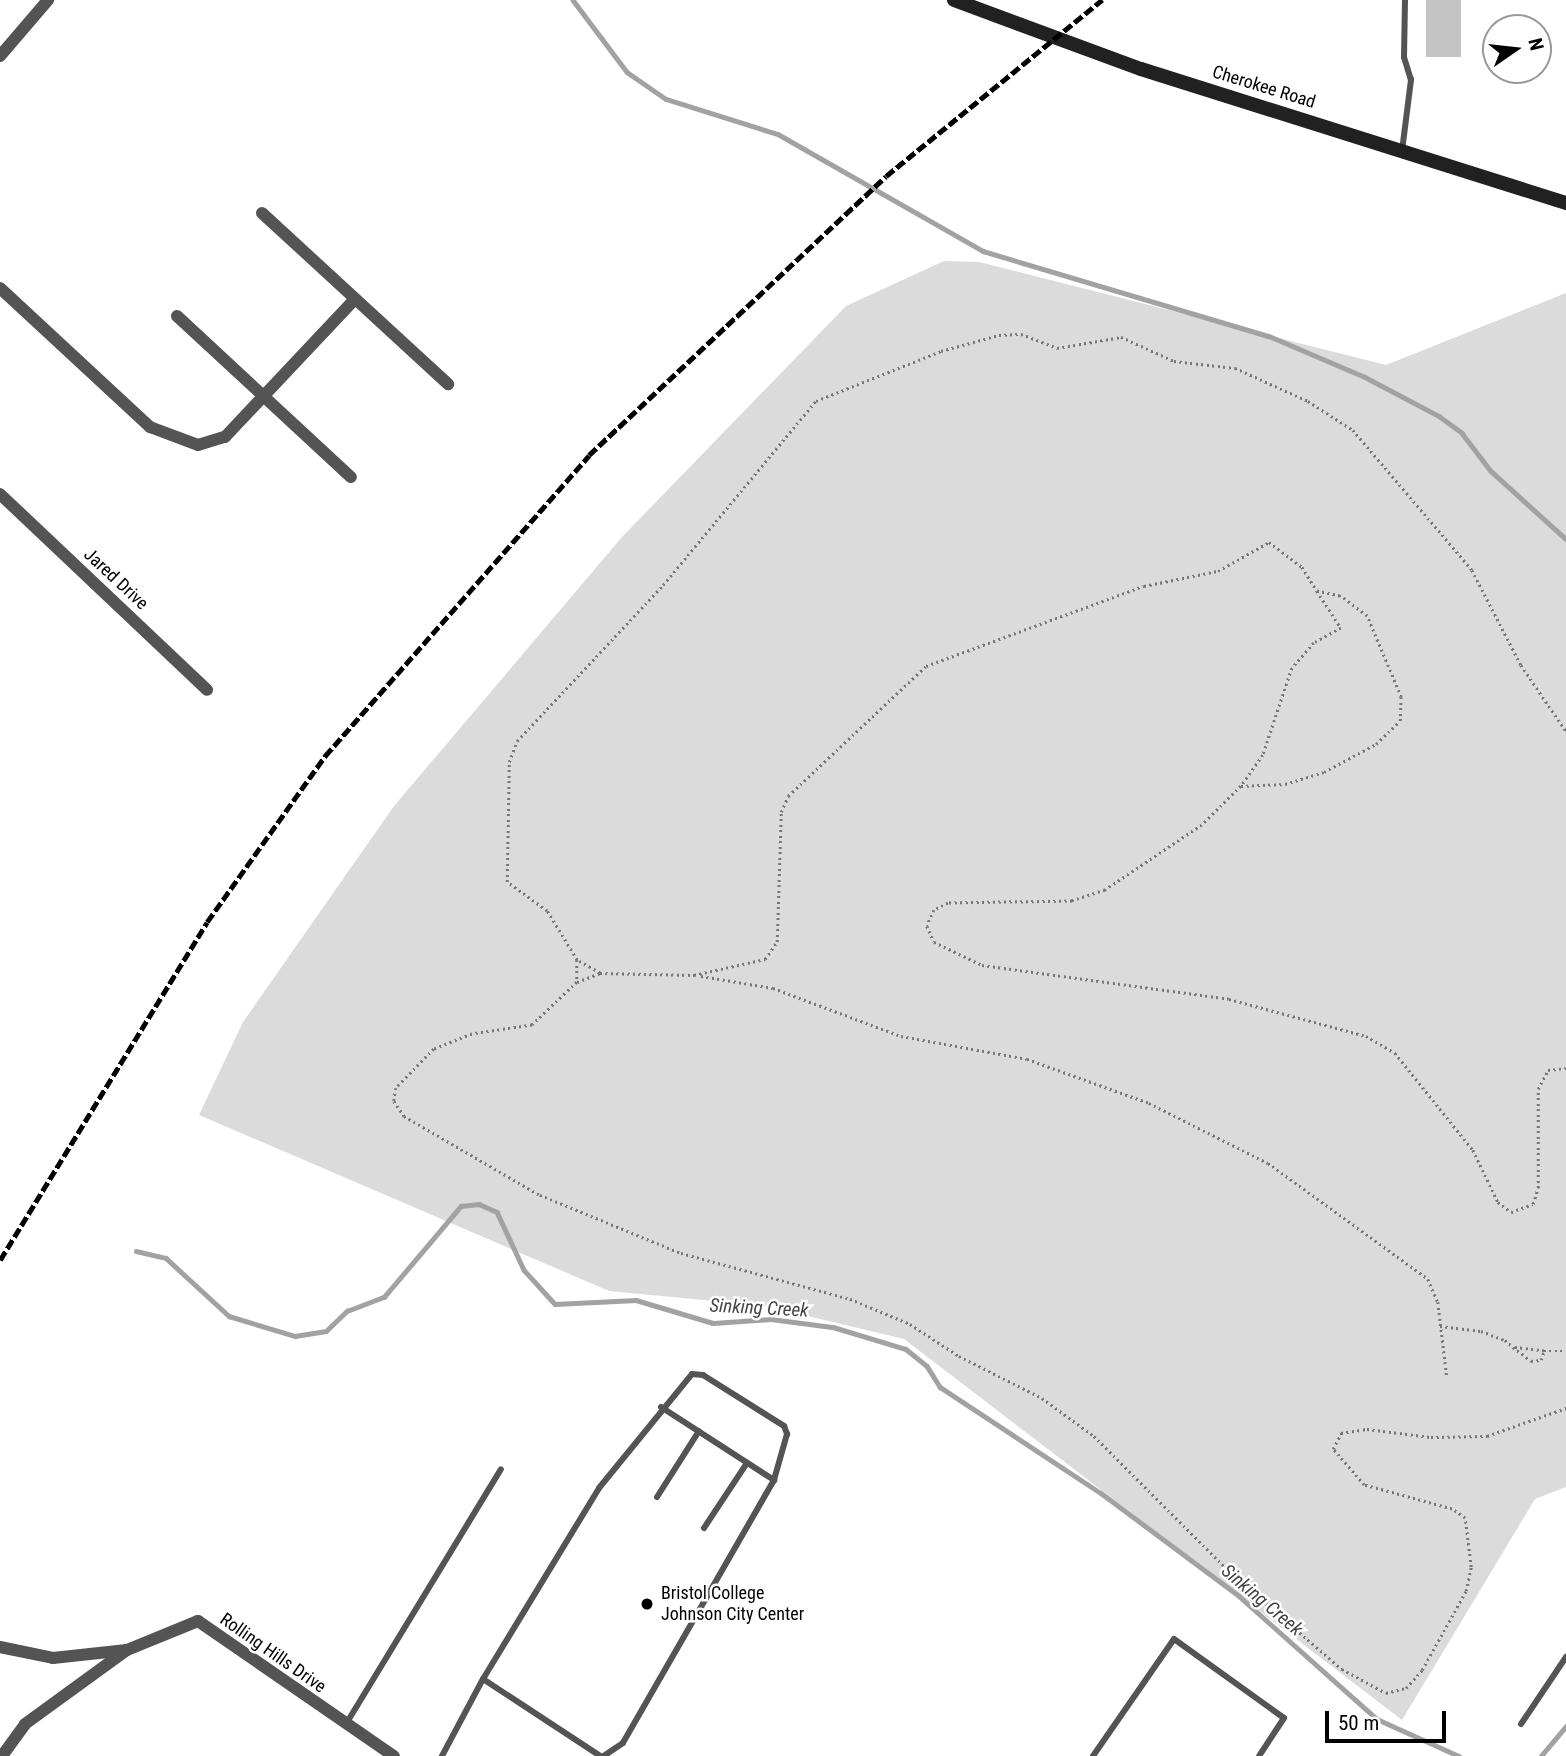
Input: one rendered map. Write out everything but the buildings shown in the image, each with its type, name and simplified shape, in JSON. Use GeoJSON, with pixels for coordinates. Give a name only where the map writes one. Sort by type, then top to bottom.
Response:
{"type":"FeatureCollection","features":[{"type":"Feature","properties":{"kind":"main road","name":"Cherokee Road"},"geometry":{"type":"LineString","coordinates":[[954,0],[997,20],[1141,69],[1566,204]]}},
{"type":"Feature","properties":{"kind":"street"},"geometry":{"type":"LineString","coordinates":[[0,56],[48,0]]}},
{"type":"Feature","properties":{"kind":"street"},"geometry":{"type":"LineString","coordinates":[[262,214],[448,384]]}},
{"type":"Feature","properties":{"kind":"street"},"geometry":{"type":"LineString","coordinates":[[0,288],[150,427],[198,445],[225,437],[268,397],[354,300]]}},
{"type":"Feature","properties":{"kind":"street"},"geometry":{"type":"LineString","coordinates":[[177,316],[268,397],[351,477]]}},
{"type":"Feature","properties":{"kind":"street","name":"Jared Drive"},"geometry":{"type":"LineString","coordinates":[[0,494],[207,690]]}},
{"type":"Feature","properties":{"kind":"street","name":"Rolling Hills Drive"},"geometry":{"type":"LineString","coordinates":[[0,1647],[52,1658],[127,1650],[198,1621],[345,1725],[394,1756]]}},
{"type":"Feature","properties":{"kind":"street"},"geometry":{"type":"LineString","coordinates":[[2,1756],[25,1724],[127,1650]]}},
{"type":"Feature","properties":{"kind":"lane"},"geometry":{"type":"LineString","coordinates":[[1402,151],[1411,80],[1404,58],[1405,0]]}},
{"type":"Feature","properties":{"kind":"lane"},"geometry":{"type":"LineString","coordinates":[[442,1756],[483,1679],[599,1488],[661,1407],[697,1373],[784,1426],[774,1480],[622,1743],[602,1756],[483,1679]]}},
{"type":"Feature","properties":{"kind":"lane"},"geometry":{"type":"LineString","coordinates":[[661,1407],[774,1480]]}},
{"type":"Feature","properties":{"kind":"lane"},"geometry":{"type":"LineString","coordinates":[[657,1497],[699,1431]]}},
{"type":"Feature","properties":{"kind":"lane"},"geometry":{"type":"LineString","coordinates":[[704,1528],[747,1463]]}},
{"type":"Feature","properties":{"kind":"lane"},"geometry":{"type":"LineString","coordinates":[[345,1725],[501,1469]]}},
{"type":"Feature","properties":{"kind":"lane"},"geometry":{"type":"LineString","coordinates":[[1093,1756],[1174,1639],[1284,1718],[1259,1756]]}},
{"type":"Feature","properties":{"kind":"lane"},"geometry":{"type":"LineString","coordinates":[[1521,1724],[1566,1657]]}},
{"type":"Feature","properties":{"kind":"path"},"geometry":{"type":"LineString","coordinates":[[600,973],[577,960],[547,911],[507,881],[509,762],[517,741],[663,585],[816,401],[941,351],[999,335],[1021,334],[1057,348],[1121,337],[1174,361],[1235,368],[1308,401],[1353,430],[1472,570],[1521,665],[1566,732]]}},
{"type":"Feature","properties":{"kind":"path"},"geometry":{"type":"LineString","coordinates":[[694,975],[765,959],[777,942],[781,812],[788,796],[926,666],[1144,586],[1219,571],[1269,542],[1302,567],[1341,628],[1314,643],[1292,668],[1264,755],[1241,786],[1202,825],[1105,890],[1072,901],[948,903],[934,910],[927,926],[934,942],[982,965],[1229,999],[1366,1036],[1395,1053],[1473,1150],[1498,1202],[1511,1212],[1533,1204],[1538,1188],[1538,1089],[1548,1070],[1566,1068]]}},
{"type":"Feature","properties":{"kind":"path"},"geometry":{"type":"LineString","coordinates":[[1241,786],[1285,784],[1324,772],[1376,744],[1400,721],[1401,697],[1367,616],[1340,596],[1317,591]]}},
{"type":"Feature","properties":{"kind":"path"},"geometry":{"type":"LineString","coordinates":[[577,960],[577,982]]}},
{"type":"Feature","properties":{"kind":"path"},"geometry":{"type":"LineString","coordinates":[[1447,1378],[1438,1301],[1428,1279],[1268,1163],[1149,1103],[1027,1059],[901,1036],[773,988],[694,975],[600,973],[577,982],[532,1025],[472,1034],[435,1049],[396,1088],[394,1101],[404,1116],[540,1195],[681,1253],[850,1299],[910,1324],[959,1356],[1042,1398],[1094,1436],[1233,1575],[1342,1669],[1386,1693],[1406,1688],[1422,1670],[1466,1591],[1471,1567],[1465,1518],[1452,1509],[1364,1485],[1333,1449],[1341,1433],[1367,1429],[1431,1437],[1487,1436],[1566,1408]]}},
{"type":"Feature","properties":{"kind":"path"},"geometry":{"type":"LineString","coordinates":[[1440,1326],[1481,1331],[1513,1347],[1531,1361],[1541,1360],[1544,1352]]}},
{"type":"Feature","properties":{"kind":"path"},"geometry":{"type":"LineString","coordinates":[[1513,1347],[1544,1352],[1566,1351]]}},
{"type":"Feature","properties":{"kind":"shaded area"},"geometry":{"type":"Polygon","coordinates":[[[944,261],[979,262],[1386,365],[1566,293],[1566,1487],[1535,1499],[1402,1720],[904,1339],[766,1306],[609,1291],[199,1115],[243,1022],[394,806],[622,537],[846,306],[944,261]]]}},
{"type":"Feature","properties":{"kind":"waterway"},"geometry":{"type":"LineString","coordinates":[[573,0],[627,72],[666,99],[778,134],[983,251],[1269,336],[1365,377],[1439,416],[1462,433],[1491,471],[1566,539]]}},
{"type":"Feature","properties":{"kind":"waterway","name":"Sinking Creek"},"geometry":{"type":"LineString","coordinates":[[136,1251],[166,1258],[229,1316],[295,1336],[326,1331],[347,1311],[384,1297],[461,1206],[479,1204],[497,1212],[524,1270],[555,1304],[636,1300],[713,1323],[771,1319],[833,1327],[906,1349],[927,1366],[940,1387],[1101,1493],[1239,1596],[1377,1719],[1459,1756]]}},
{"type":"Feature","properties":{"kind":"waterway"},"geometry":{"type":"LineString","coordinates":[[1541,1756],[1566,1726]]}},
{"type":"Feature","properties":{"kind":"railway"},"geometry":{"type":"LineString","coordinates":[[0,1260],[207,922],[325,756],[589,455],[886,176],[1102,0]]}},
{"type":"Feature","properties":{"kind":"place","name":"Bristol College Johnson City Center"},"geometry":{"type":"Point","coordinates":[647,1604]}}]}
